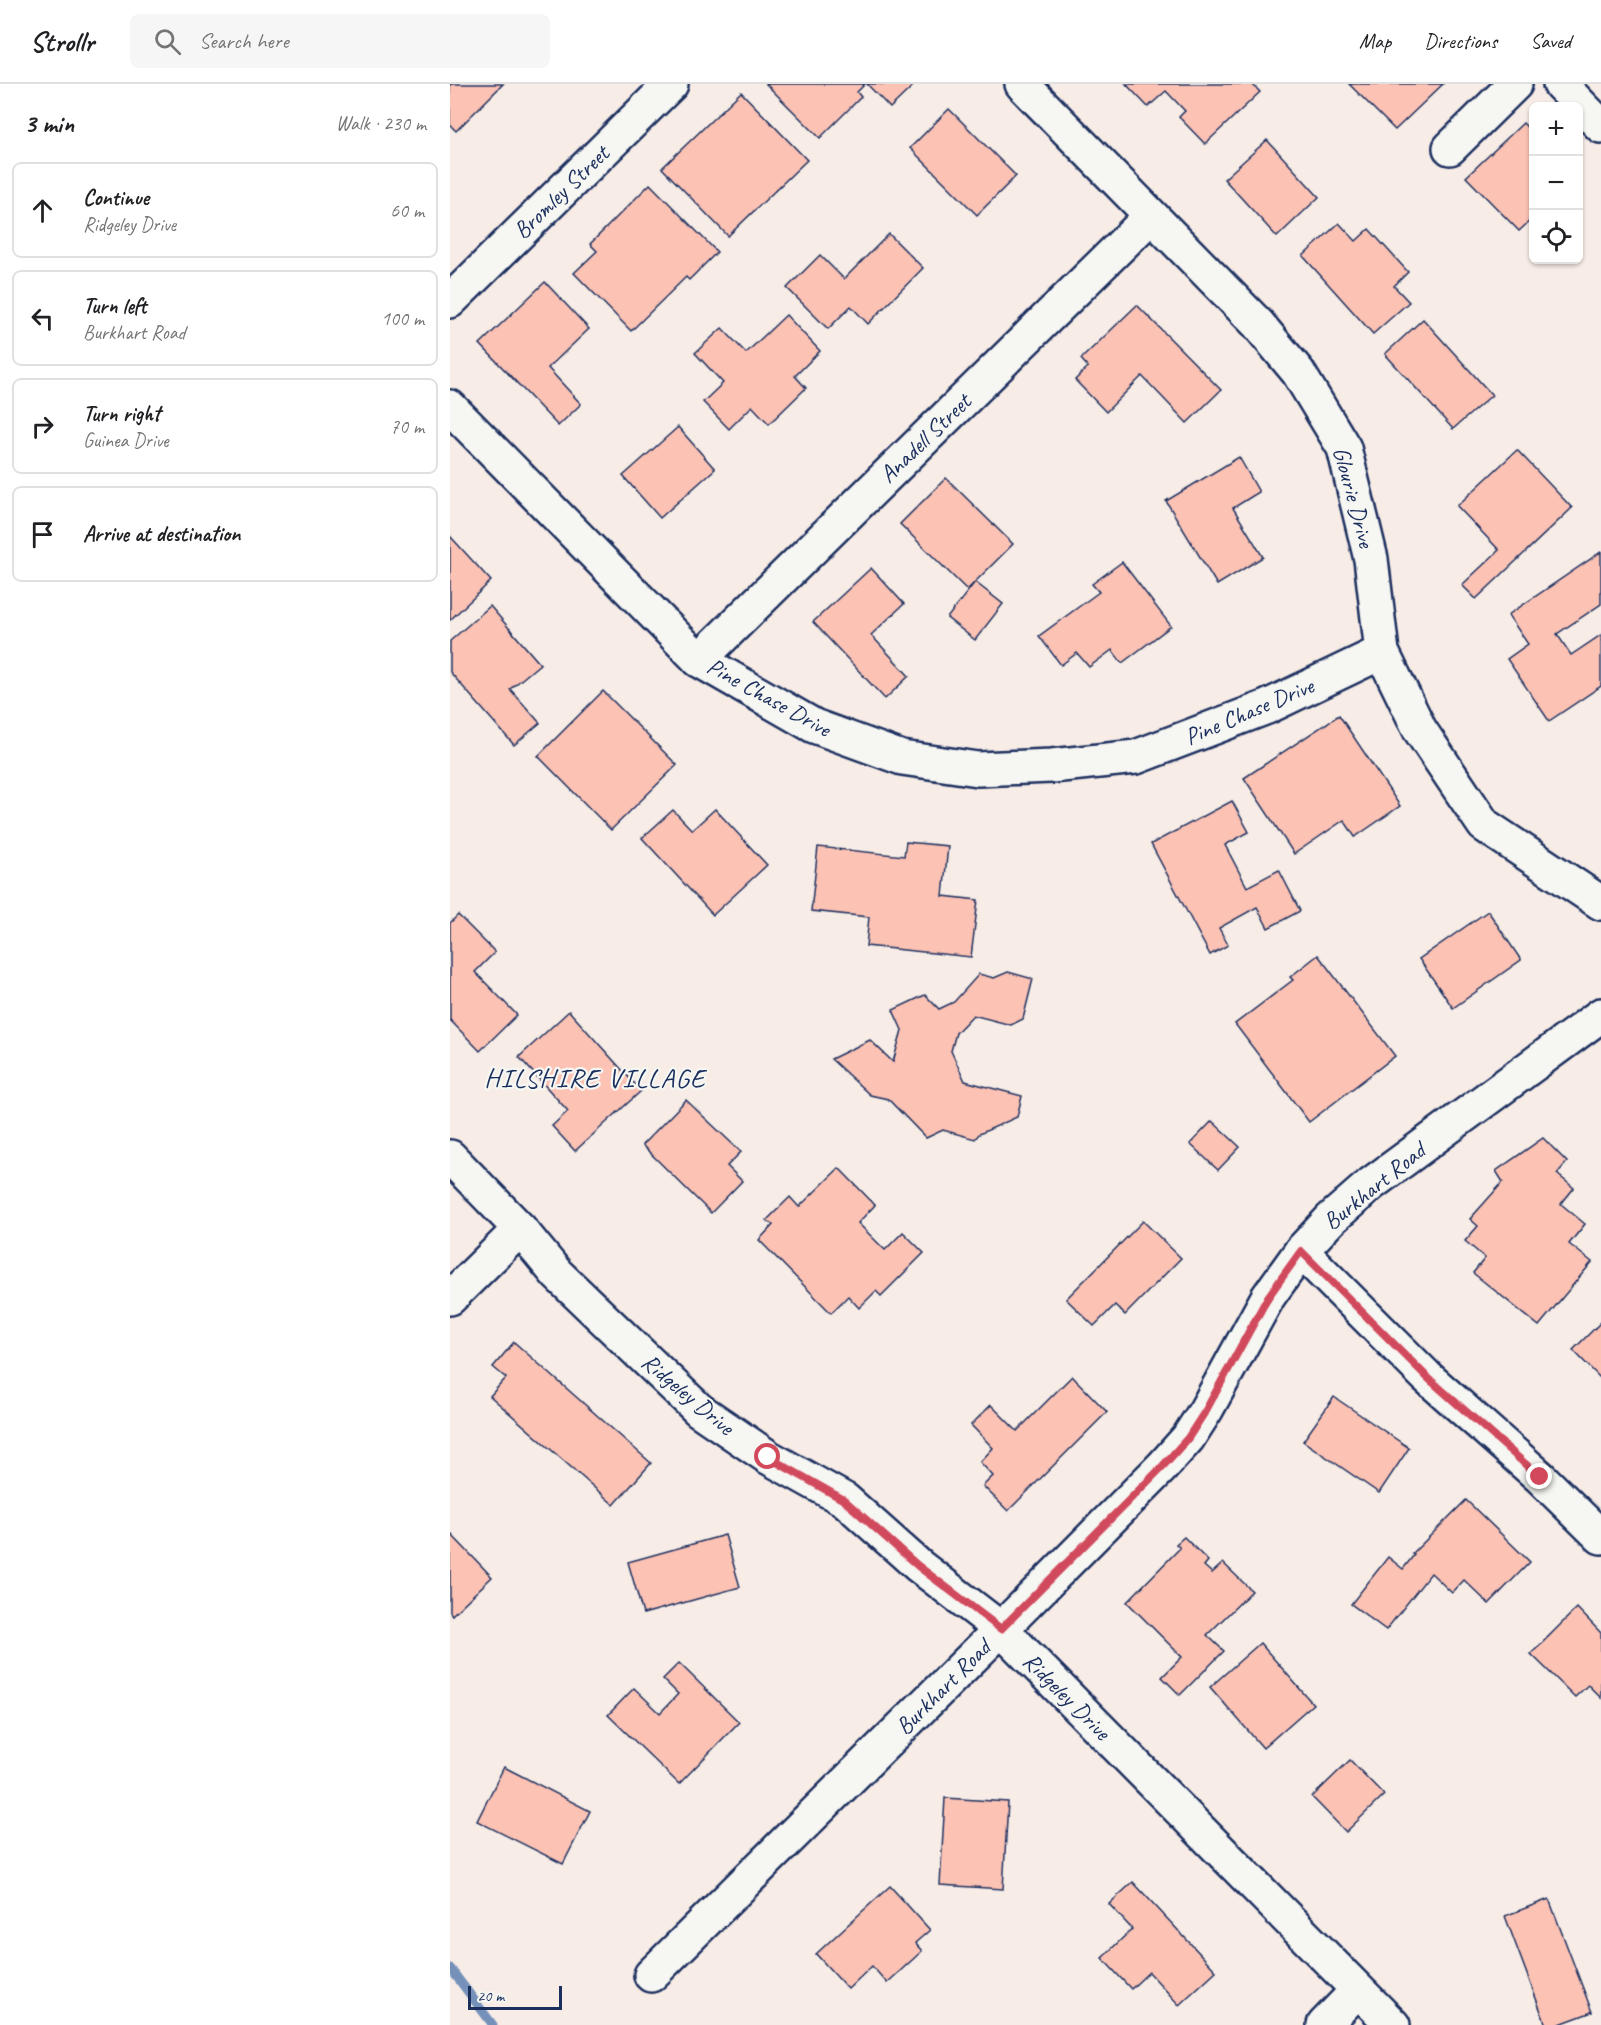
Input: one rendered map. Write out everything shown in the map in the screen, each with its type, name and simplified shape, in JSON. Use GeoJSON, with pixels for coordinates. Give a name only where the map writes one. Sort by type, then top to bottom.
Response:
{"type":"FeatureCollection","features":[{"type":"Feature","properties":{"kind":"street","name":"Bromley Street"},"geometry":{"type":"LineString","coordinates":[[450,301],[671,84]]}},
{"type":"Feature","properties":{"kind":"street","name":"Glourie Drive"},"geometry":{"type":"LineString","coordinates":[[1022,84],[1258,324],[1298,372],[1344,448],[1371,559],[1382,652],[1420,730],[1484,825],[1601,903]]}},
{"type":"Feature","properties":{"kind":"street"},"geometry":{"type":"LineString","coordinates":[[1450,148],[1515,84]]}},
{"type":"Feature","properties":{"kind":"street"},"geometry":{"type":"LineString","coordinates":[[1560,84],[1601,126]]}},
{"type":"Feature","properties":{"kind":"street","name":"Anadell Street"},"geometry":{"type":"LineString","coordinates":[[699,660],[1151,216]]}},
{"type":"Feature","properties":{"kind":"street","name":"Pine Chase Drive"},"geometry":{"type":"LineString","coordinates":[[450,407],[699,660],[814,726],[902,758],[978,769],[1052,766],[1136,757],[1267,707],[1382,652]]}},
{"type":"Feature","properties":{"kind":"street","name":"Burkhart Road"},"geometry":{"type":"LineString","coordinates":[[651,1975],[1162,1467],[1188,1438],[1206,1410],[1268,1297],[1301,1251],[1331,1219],[1371,1184],[1601,1015]]}},
{"type":"Feature","properties":{"kind":"street","name":"Ridgeley Drive"},"geometry":{"type":"LineString","coordinates":[[450,1157],[520,1229],[556,1274],[699,1410],[768,1457],[844,1500],[918,1566],[1001,1629],[1393,2025]]}},
{"type":"Feature","properties":{"kind":"street"},"geometry":{"type":"LineString","coordinates":[[450,1298],[520,1229]]}},
{"type":"Feature","properties":{"kind":"street"},"geometry":{"type":"LineString","coordinates":[[1301,1251],[1427,1377],[1540,1477],[1601,1537]]}},
{"type":"Feature","properties":{"kind":"street"},"geometry":{"type":"LineString","coordinates":[[1324,2025],[1357,1991]]}},
{"type":"Feature","properties":{"kind":"building"},"geometry":{"type":"Polygon","coordinates":[[[450,84],[503,84],[456,131],[450,125],[450,84]]]}},
{"type":"Feature","properties":{"kind":"building"},"geometry":{"type":"Polygon","coordinates":[[[766,84],[865,84],[857,92],[861,97],[820,138],[766,84]]]}},
{"type":"Feature","properties":{"kind":"building"},"geometry":{"type":"Polygon","coordinates":[[[867,84],[915,84],[890,108],[867,84]]]}},
{"type":"Feature","properties":{"kind":"building"},"geometry":{"type":"Polygon","coordinates":[[[1126,84],[1252,84],[1260,92],[1205,144],[1179,117],[1185,111],[1166,91],[1148,107],[1126,84]]]}},
{"type":"Feature","properties":{"kind":"building"},"geometry":{"type":"Polygon","coordinates":[[[1349,84],[1443,84],[1395,130],[1349,84]]]}},
{"type":"Feature","properties":{"kind":"building"},"geometry":{"type":"Polygon","coordinates":[[[741,92],[807,160],[728,236],[662,168],[741,92]]]}},
{"type":"Feature","properties":{"kind":"building"},"geometry":{"type":"Polygon","coordinates":[[[949,109],[1016,176],[977,215],[910,148],[949,109]]]}},
{"type":"Feature","properties":{"kind":"building"},"geometry":{"type":"Polygon","coordinates":[[[1523,123],[1529,129],[1529,222],[1519,231],[1466,177],[1523,123]]]}},
{"type":"Feature","properties":{"kind":"building"},"geometry":{"type":"Polygon","coordinates":[[[1267,140],[1319,197],[1277,237],[1224,179],[1267,140]]]}},
{"type":"Feature","properties":{"kind":"building"},"geometry":{"type":"Polygon","coordinates":[[[650,184],[717,252],[689,280],[686,277],[631,331],[574,273],[597,251],[590,244],[650,184]]]}},
{"type":"Feature","properties":{"kind":"building"},"geometry":{"type":"Polygon","coordinates":[[[1339,223],[1356,241],[1369,229],[1408,272],[1394,286],[1409,302],[1373,334],[1303,256],[1339,223]]]}},
{"type":"Feature","properties":{"kind":"building"},"geometry":{"type":"Polygon","coordinates":[[[889,234],[923,268],[868,324],[851,306],[828,329],[787,288],[820,255],[844,279],[889,234]]]}},
{"type":"Feature","properties":{"kind":"building"},"geometry":{"type":"Polygon","coordinates":[[[545,282],[589,329],[548,368],[581,404],[558,426],[480,344],[545,282]]]}},
{"type":"Feature","properties":{"kind":"building"},"geometry":{"type":"Polygon","coordinates":[[[1137,305],[1221,390],[1187,423],[1142,376],[1106,412],[1075,380],[1088,367],[1081,359],[1137,305]]]}},
{"type":"Feature","properties":{"kind":"building"},"geometry":{"type":"Polygon","coordinates":[[[786,315],[820,351],[795,376],[806,388],[769,424],[752,406],[729,429],[703,402],[723,383],[695,353],[722,328],[746,353],[786,315]]]}},
{"type":"Feature","properties":{"kind":"building"},"geometry":{"type":"Polygon","coordinates":[[[1423,319],[1492,395],[1453,429],[1385,354],[1423,319]]]}},
{"type":"Feature","properties":{"kind":"building"},"geometry":{"type":"Polygon","coordinates":[[[678,427],[715,469],[660,518],[623,476],[678,427]]]}},
{"type":"Feature","properties":{"kind":"building"},"geometry":{"type":"Polygon","coordinates":[[[1517,450],[1572,508],[1476,599],[1462,585],[1499,550],[1457,506],[1517,450]]]}},
{"type":"Feature","properties":{"kind":"building"},"geometry":{"type":"Polygon","coordinates":[[[1239,457],[1259,492],[1233,508],[1263,557],[1217,585],[1166,501],[1239,457]]]}},
{"type":"Feature","properties":{"kind":"building"},"geometry":{"type":"Polygon","coordinates":[[[946,478],[1013,544],[967,590],[900,524],[946,478]]]}},
{"type":"Feature","properties":{"kind":"building"},"geometry":{"type":"Polygon","coordinates":[[[450,536],[491,581],[450,620],[450,536]]]}},
{"type":"Feature","properties":{"kind":"building"},"geometry":{"type":"Polygon","coordinates":[[[1601,552],[1601,604],[1557,634],[1571,655],[1601,635],[1601,686],[1549,721],[1507,659],[1528,644],[1508,615],[1601,552]]]}},
{"type":"Feature","properties":{"kind":"building"},"geometry":{"type":"Polygon","coordinates":[[[1122,562],[1171,626],[1122,663],[1112,650],[1089,667],[1077,653],[1061,665],[1039,636],[1099,592],[1092,584],[1122,562]]]}},
{"type":"Feature","properties":{"kind":"building"},"geometry":{"type":"Polygon","coordinates":[[[871,568],[904,604],[871,635],[909,676],[885,699],[813,622],[871,568]]]}},
{"type":"Feature","properties":{"kind":"building"},"geometry":{"type":"Polygon","coordinates":[[[975,582],[1003,604],[975,640],[947,618],[975,582]]]}},
{"type":"Feature","properties":{"kind":"building"},"geometry":{"type":"Polygon","coordinates":[[[490,606],[540,664],[510,689],[540,723],[514,745],[450,672],[450,641],[490,606]]]}},
{"type":"Feature","properties":{"kind":"building"},"geometry":{"type":"Polygon","coordinates":[[[603,691],[677,765],[611,830],[538,756],[603,691]]]}},
{"type":"Feature","properties":{"kind":"building"},"geometry":{"type":"Polygon","coordinates":[[[1339,715],[1400,806],[1355,837],[1344,820],[1294,854],[1244,778],[1339,715]]]}},
{"type":"Feature","properties":{"kind":"building"},"geometry":{"type":"Polygon","coordinates":[[[1232,801],[1249,832],[1225,845],[1247,887],[1279,870],[1300,911],[1268,928],[1257,907],[1219,928],[1228,945],[1210,955],[1151,844],[1232,801]]]}},
{"type":"Feature","properties":{"kind":"building"},"geometry":{"type":"Polygon","coordinates":[[[715,809],[767,865],[713,915],[642,838],[673,810],[692,830],[715,809]]]}},
{"type":"Feature","properties":{"kind":"building"},"geometry":{"type":"Polygon","coordinates":[[[906,842],[948,846],[943,896],[978,900],[971,957],[866,946],[869,917],[811,911],[818,847],[904,856],[906,842]]]}},
{"type":"Feature","properties":{"kind":"building"},"geometry":{"type":"Polygon","coordinates":[[[1488,911],[1521,960],[1453,1008],[1419,959],[1488,911]]]}},
{"type":"Feature","properties":{"kind":"building"},"geometry":{"type":"Polygon","coordinates":[[[458,915],[495,952],[475,972],[517,1015],[480,1051],[450,1020],[450,923],[458,915]]]}},
{"type":"Feature","properties":{"kind":"building"},"geometry":{"type":"Polygon","coordinates":[[[1318,955],[1395,1056],[1309,1122],[1235,1024],[1293,980],[1290,977],[1318,955]]]}},
{"type":"Feature","properties":{"kind":"building"},"geometry":{"type":"Polygon","coordinates":[[[1008,972],[1033,979],[1023,1019],[1011,1025],[973,1015],[956,1033],[951,1051],[965,1081],[1022,1096],[1017,1117],[979,1134],[975,1139],[943,1130],[926,1138],[888,1099],[870,1095],[831,1059],[870,1040],[893,1062],[902,1030],[893,1010],[925,995],[939,1009],[954,1002],[979,974],[994,978],[1008,972]]]}},
{"type":"Feature","properties":{"kind":"building"},"geometry":{"type":"Polygon","coordinates":[[[569,1011],[641,1091],[575,1151],[552,1126],[568,1111],[519,1057],[569,1011]]]}},
{"type":"Feature","properties":{"kind":"building"},"geometry":{"type":"Polygon","coordinates":[[[686,1100],[741,1152],[727,1166],[742,1181],[711,1213],[642,1145],[686,1100]]]}},
{"type":"Feature","properties":{"kind":"building"},"geometry":{"type":"Polygon","coordinates":[[[1212,1121],[1240,1147],[1218,1170],[1190,1144],[1212,1121]]]}},
{"type":"Feature","properties":{"kind":"building"},"geometry":{"type":"Polygon","coordinates":[[[1543,1138],[1567,1162],[1557,1174],[1574,1188],[1561,1204],[1585,1224],[1569,1244],[1592,1262],[1539,1326],[1473,1273],[1485,1258],[1465,1241],[1478,1226],[1470,1219],[1503,1182],[1496,1171],[1543,1138]]]}},
{"type":"Feature","properties":{"kind":"building"},"geometry":{"type":"Polygon","coordinates":[[[839,1168],[875,1205],[858,1223],[885,1250],[903,1232],[924,1253],[881,1296],[876,1291],[859,1308],[848,1296],[831,1313],[759,1240],[773,1225],[767,1220],[790,1197],[799,1207],[839,1168]]]}},
{"type":"Feature","properties":{"kind":"building"},"geometry":{"type":"Polygon","coordinates":[[[1143,1221],[1181,1258],[1125,1315],[1115,1305],[1094,1326],[1066,1299],[1143,1221]]]}},
{"type":"Feature","properties":{"kind":"building"},"geometry":{"type":"Polygon","coordinates":[[[1601,1322],[1601,1379],[1573,1350],[1601,1322]]]}},
{"type":"Feature","properties":{"kind":"building"},"geometry":{"type":"Polygon","coordinates":[[[514,1342],[651,1463],[614,1505],[490,1396],[506,1378],[493,1367],[514,1342]]]}},
{"type":"Feature","properties":{"kind":"building"},"geometry":{"type":"Polygon","coordinates":[[[1072,1376],[1107,1412],[1008,1511],[983,1486],[993,1476],[980,1462],[993,1448],[971,1425],[991,1405],[1017,1431],[1072,1376]]]}},
{"type":"Feature","properties":{"kind":"building"},"geometry":{"type":"Polygon","coordinates":[[[1334,1397],[1409,1448],[1379,1493],[1303,1441],[1334,1397]]]}},
{"type":"Feature","properties":{"kind":"building"},"geometry":{"type":"Polygon","coordinates":[[[1466,1500],[1530,1562],[1489,1604],[1464,1580],[1452,1593],[1431,1573],[1386,1630],[1351,1604],[1388,1557],[1403,1569],[1414,1555],[1412,1554],[1466,1500]]]}},
{"type":"Feature","properties":{"kind":"building"},"geometry":{"type":"Polygon","coordinates":[[[450,1533],[492,1577],[452,1615],[450,1612],[450,1533]]]}},
{"type":"Feature","properties":{"kind":"building"},"geometry":{"type":"Polygon","coordinates":[[[725,1535],[740,1587],[643,1614],[628,1562],[725,1535]]]}},
{"type":"Feature","properties":{"kind":"building"},"geometry":{"type":"Polygon","coordinates":[[[1184,1537],[1208,1561],[1204,1566],[1212,1573],[1223,1563],[1252,1591],[1207,1635],[1224,1651],[1180,1695],[1162,1677],[1182,1657],[1127,1602],[1180,1548],[1176,1544],[1184,1537]]]}},
{"type":"Feature","properties":{"kind":"building"},"geometry":{"type":"Polygon","coordinates":[[[1577,1608],[1601,1633],[1601,1698],[1588,1685],[1575,1697],[1531,1654],[1577,1608]]]}},
{"type":"Feature","properties":{"kind":"building"},"geometry":{"type":"Polygon","coordinates":[[[1260,1643],[1313,1704],[1263,1748],[1210,1687],[1260,1643]]]}},
{"type":"Feature","properties":{"kind":"building"},"geometry":{"type":"Polygon","coordinates":[[[679,1663],[739,1722],[679,1784],[608,1715],[634,1688],[660,1713],[678,1694],[663,1679],[679,1663]]]}},
{"type":"Feature","properties":{"kind":"building"},"geometry":{"type":"Polygon","coordinates":[[[1350,1760],[1384,1795],[1346,1832],[1312,1797],[1350,1760]]]}},
{"type":"Feature","properties":{"kind":"building"},"geometry":{"type":"Polygon","coordinates":[[[504,1767],[590,1811],[563,1864],[477,1821],[504,1767]]]}},
{"type":"Feature","properties":{"kind":"building"},"geometry":{"type":"Polygon","coordinates":[[[945,1798],[1008,1802],[1003,1889],[940,1885],[945,1798]]]}},
{"type":"Feature","properties":{"kind":"building"},"geometry":{"type":"Polygon","coordinates":[[[1133,1882],[1216,1971],[1179,2005],[1149,1972],[1131,1989],[1102,1958],[1132,1929],[1109,1904],[1133,1882]]]}},
{"type":"Feature","properties":{"kind":"building"},"geometry":{"type":"Polygon","coordinates":[[[890,1886],[930,1930],[915,1943],[922,1951],[887,1983],[872,1966],[848,1989],[816,1954],[890,1886]]]}},
{"type":"Feature","properties":{"kind":"building"},"geometry":{"type":"Polygon","coordinates":[[[1549,1899],[1592,2012],[1557,2025],[1546,2025],[1505,1916],[1549,1899]]]}},
{"type":"Feature","properties":{"kind":"waterway"},"geometry":{"type":"LineString","coordinates":[[450,1968],[493,2025]]}},
{"type":"Feature","properties":{"kind":"district","name":"HILSHIRE VILLAGE"},"geometry":{"type":"Point","coordinates":[595,1078]}},
{"type":"Feature","properties":{"kind":"route"},"geometry":{"type":"LineString","coordinates":[[768,1457],[844,1500],[918,1566],[1001,1629],[1188,1438],[1206,1410],[1268,1297],[1301,1251],[1427,1377],[1540,1477]]}}]}
